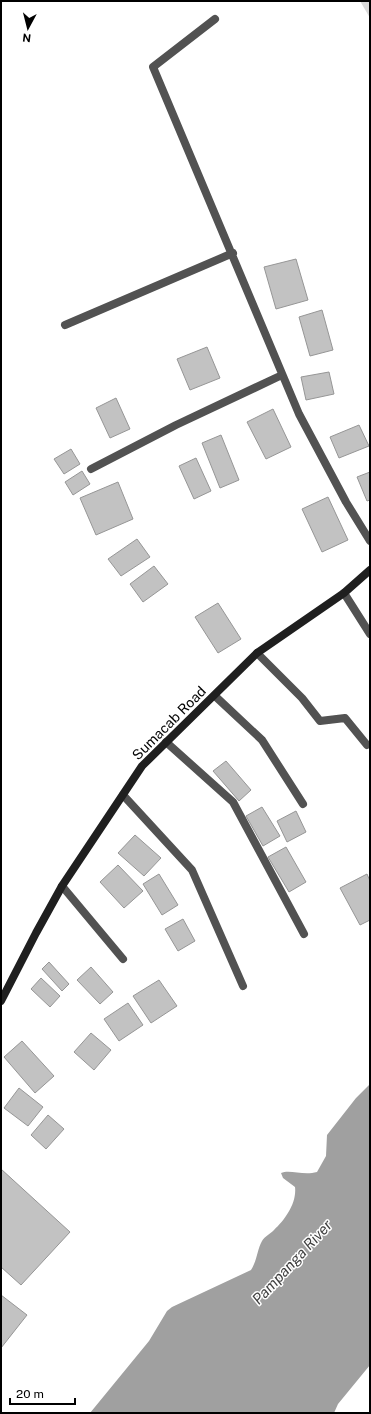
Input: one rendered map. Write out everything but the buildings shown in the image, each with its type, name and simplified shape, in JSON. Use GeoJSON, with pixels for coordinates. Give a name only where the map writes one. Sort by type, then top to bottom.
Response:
{"type":"FeatureCollection","features":[{"type":"Feature","properties":{"kind":"main road","name":"Sumacab Road"},"geometry":{"type":"LineString","coordinates":[[1,1001],[62,886],[142,766],[215,696],[257,653],[344,593],[370,570]]}},
{"type":"Feature","properties":{"kind":"street"},"geometry":{"type":"LineString","coordinates":[[215,19],[153,67],[233,253],[299,414],[346,502],[370,541]]}},
{"type":"Feature","properties":{"kind":"street"},"geometry":{"type":"LineString","coordinates":[[65,325],[233,253]]}},
{"type":"Feature","properties":{"kind":"street"},"geometry":{"type":"LineString","coordinates":[[91,469],[176,425],[282,375]]}},
{"type":"Feature","properties":{"kind":"street"},"geometry":{"type":"LineString","coordinates":[[344,593],[370,634]]}},
{"type":"Feature","properties":{"kind":"street"},"geometry":{"type":"LineString","coordinates":[[257,653],[302,698],[320,722],[345,718],[367,745]]}},
{"type":"Feature","properties":{"kind":"street"},"geometry":{"type":"LineString","coordinates":[[215,696],[262,740],[303,804]]}},
{"type":"Feature","properties":{"kind":"street"},"geometry":{"type":"LineString","coordinates":[[166,742],[233,802],[304,934]]}},
{"type":"Feature","properties":{"kind":"street"},"geometry":{"type":"LineString","coordinates":[[123,795],[192,870],[243,986]]}},
{"type":"Feature","properties":{"kind":"street"},"geometry":{"type":"LineString","coordinates":[[62,886],[123,959]]}},
{"type":"Feature","properties":{"kind":"shaded area"},"geometry":{"type":"Polygon","coordinates":[[[360,1],[370,1],[370,18],[360,1]]]}},
{"type":"Feature","properties":{"kind":"water","name":"Pampanga River"},"geometry":{"type":"Polygon","coordinates":[[[370,1084],[370,1365],[338,1404],[334,1413],[90,1413],[149,1341],[167,1311],[172,1307],[251,1270],[255,1263],[262,1241],[282,1221],[289,1211],[294,1199],[295,1187],[283,1178],[281,1173],[317,1172],[326,1156],[327,1135],[356,1098],[370,1084]]]}}]}
